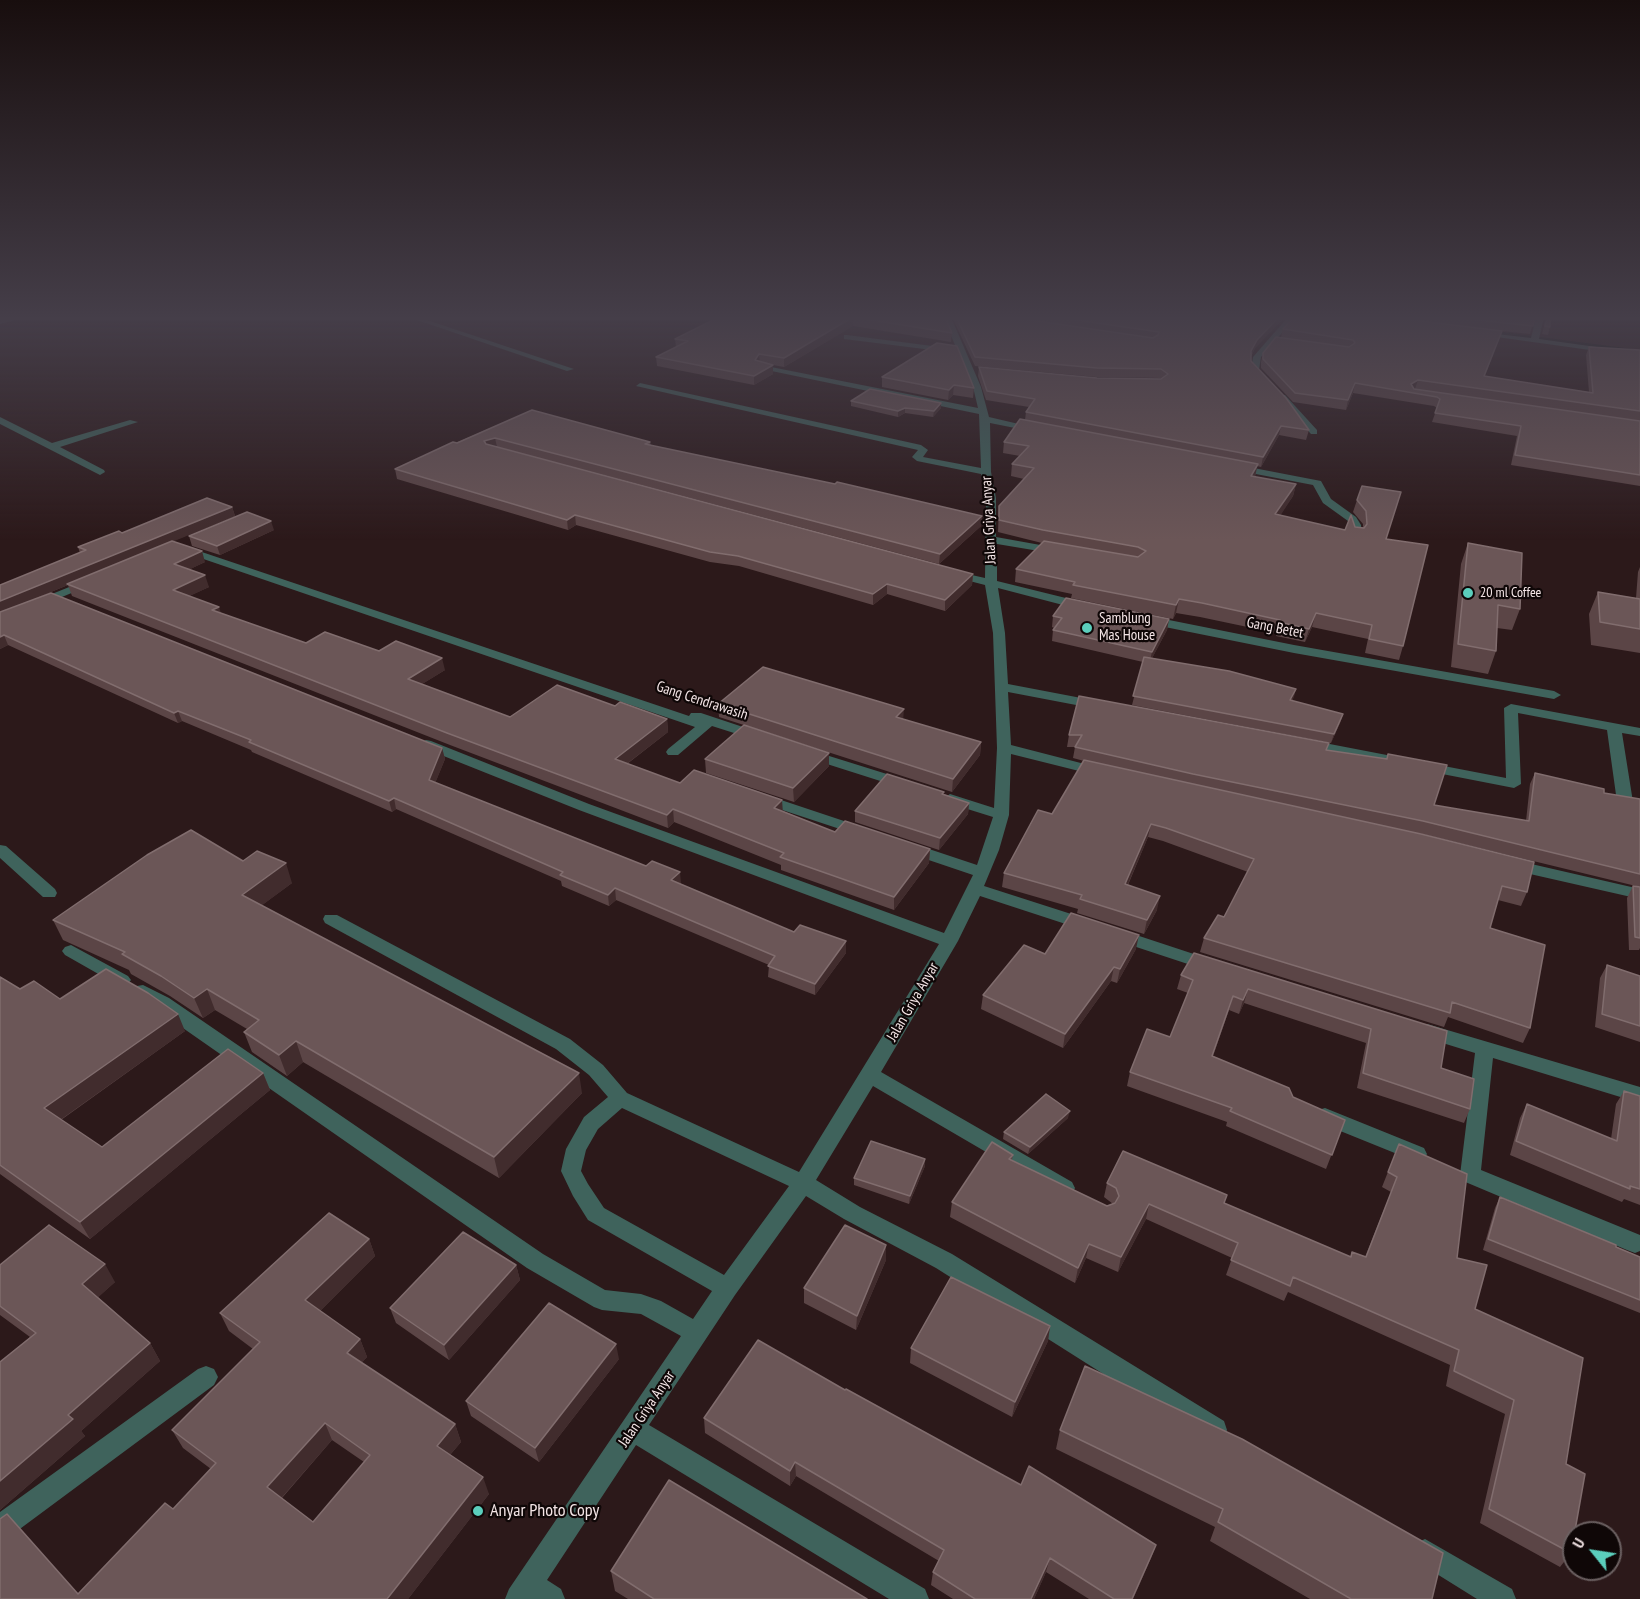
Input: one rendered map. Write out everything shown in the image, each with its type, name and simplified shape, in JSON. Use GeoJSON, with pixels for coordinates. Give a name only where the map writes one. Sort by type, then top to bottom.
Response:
{"type":"FeatureCollection","features":[{"type":"Feature","properties":{"kind":"street"},"geometry":{"type":"LineString","coordinates":[[665,392],[921,448],[923,450],[917,457],[920,459],[987,472]]}},
{"type":"Feature","properties":{"kind":"street"},"geometry":{"type":"LineString","coordinates":[[874,392],[985,415],[1044,431]]}},
{"type":"Feature","properties":{"kind":"street","name":"Jalan Griya Anyar"},"geometry":{"type":"LineString","coordinates":[[524,1591],[727,1288],[803,1183],[870,1075],[948,941],[979,880],[1001,815],[1004,748],[999,633],[991,584],[991,498],[987,472],[985,415],[980,392]]}},
{"type":"Feature","properties":{"kind":"street"},"geometry":{"type":"LineString","coordinates":[[1277,392],[1314,432]]}},
{"type":"Feature","properties":{"kind":"street"},"geometry":{"type":"LineString","coordinates":[[0,420],[100,472]]}},
{"type":"Feature","properties":{"kind":"street"},"geometry":{"type":"LineString","coordinates":[[50,447],[133,422]]}},
{"type":"Feature","properties":{"kind":"street"},"geometry":{"type":"LineString","coordinates":[[1229,466],[1317,483],[1327,501],[1352,519],[1356,525],[1357,536]]}},
{"type":"Feature","properties":{"kind":"street"},"geometry":{"type":"LineString","coordinates":[[194,539],[176,546],[705,726],[673,752]]}},
{"type":"Feature","properties":{"kind":"street"},"geometry":{"type":"LineString","coordinates":[[992,540],[1070,554]]}},
{"type":"Feature","properties":{"kind":"street"},"geometry":{"type":"LineString","coordinates":[[945,572],[1098,610]]}},
{"type":"Feature","properties":{"kind":"street"},"geometry":{"type":"LineString","coordinates":[[0,619],[103,575]]}},
{"type":"Feature","properties":{"kind":"street"},"geometry":{"type":"LineString","coordinates":[[55,596],[76,604]]}},
{"type":"Feature","properties":{"kind":"street","name":"Gang Betet"},"geometry":{"type":"LineString","coordinates":[[1142,618],[1294,649],[1554,694]]}},
{"type":"Feature","properties":{"kind":"street","name":"Gang Cendrawasih"},"geometry":{"type":"LineString","coordinates":[[599,683],[773,742]]}},
{"type":"Feature","properties":{"kind":"street"},"geometry":{"type":"LineString","coordinates":[[1002,687],[1107,706]]}},
{"type":"Feature","properties":{"kind":"street"},"geometry":{"type":"LineString","coordinates":[[1294,741],[1514,784],[1511,708],[1640,732]]}},
{"type":"Feature","properties":{"kind":"street"},"geometry":{"type":"LineString","coordinates":[[1614,728],[1625,802]]}},
{"type":"Feature","properties":{"kind":"street"},"geometry":{"type":"LineString","coordinates":[[409,737],[584,807],[948,941]]}},
{"type":"Feature","properties":{"kind":"street"},"geometry":{"type":"LineString","coordinates":[[1004,748],[1113,775]]}},
{"type":"Feature","properties":{"kind":"street"},"geometry":{"type":"LineString","coordinates":[[794,749],[914,787]]}},
{"type":"Feature","properties":{"kind":"street"},"geometry":{"type":"LineString","coordinates":[[745,793],[869,834]]}},
{"type":"Feature","properties":{"kind":"street"},"geometry":{"type":"LineString","coordinates":[[936,794],[1001,815]]}},
{"type":"Feature","properties":{"kind":"street"},"geometry":{"type":"LineString","coordinates":[[892,842],[979,880],[1222,969]]}},
{"type":"Feature","properties":{"kind":"street"},"geometry":{"type":"LineString","coordinates":[[0,850],[49,893]]}},
{"type":"Feature","properties":{"kind":"street"},"geometry":{"type":"LineString","coordinates":[[1496,861],[1640,894]]}},
{"type":"Feature","properties":{"kind":"street"},"geometry":{"type":"LineString","coordinates":[[331,919],[563,1044],[596,1070],[620,1098],[756,1164],[803,1183],[852,1213],[944,1261],[1232,1440]]}},
{"type":"Feature","properties":{"kind":"street"},"geometry":{"type":"LineString","coordinates":[[71,951],[163,1003],[535,1261],[602,1300],[612,1303],[641,1304],[653,1308],[697,1334]]}},
{"type":"Feature","properties":{"kind":"street"},"geometry":{"type":"LineString","coordinates":[[1416,1028],[1640,1095]]}},
{"type":"Feature","properties":{"kind":"street"},"geometry":{"type":"LineString","coordinates":[[1470,1175],[1485,1048]]}},
{"type":"Feature","properties":{"kind":"street"},"geometry":{"type":"LineString","coordinates":[[870,1075],[1083,1198]]}},
{"type":"Feature","properties":{"kind":"street"},"geometry":{"type":"LineString","coordinates":[[620,1098],[591,1123],[576,1149],[571,1171],[580,1190],[596,1214],[727,1288]]}},
{"type":"Feature","properties":{"kind":"street"},"geometry":{"type":"LineString","coordinates":[[1307,1108],[1635,1243]]}},
{"type":"Feature","properties":{"kind":"street"},"geometry":{"type":"LineString","coordinates":[[0,1528],[206,1377]]}},
{"type":"Feature","properties":{"kind":"street"},"geometry":{"type":"LineString","coordinates":[[634,1430],[915,1599]]}},
{"type":"Feature","properties":{"kind":"street"},"geometry":{"type":"LineString","coordinates":[[1408,1543],[1448,1564],[1502,1599]]}},
{"type":"Feature","properties":{"kind":"street"},"geometry":{"type":"LineString","coordinates":[[524,1591],[551,1599]]}},
{"type":"Feature","properties":{"kind":"building"},"geometry":{"type":"Polygon","coordinates":[[[866,392],[883,392],[941,403],[934,411],[905,408],[898,411],[851,401],[866,392]]]}},
{"type":"Feature","properties":{"kind":"building"},"geometry":{"type":"Polygon","coordinates":[[[991,392],[1280,392],[1309,430],[1281,426],[1263,457],[1026,412],[1035,399],[991,392]]]}},
{"type":"Feature","properties":{"kind":"building"},"geometry":{"type":"Polygon","coordinates":[[[1294,392],[1351,392],[1348,400],[1294,392]]]}},
{"type":"Feature","properties":{"kind":"building"},"geometry":{"type":"Polygon","coordinates":[[[1405,392],[1433,392],[1640,421],[1640,475],[1515,455],[1521,426],[1435,413],[1440,399],[1405,392]]]}},
{"type":"Feature","properties":{"kind":"building"},"geometry":{"type":"Polygon","coordinates":[[[1501,392],[1640,392],[1640,411],[1501,392]]]}},
{"type":"Feature","properties":{"kind":"building"},"geometry":{"type":"Polygon","coordinates":[[[532,410],[650,442],[645,444],[835,484],[837,482],[982,516],[940,554],[495,438],[484,441],[486,444],[973,574],[945,600],[887,584],[873,594],[738,556],[710,552],[575,515],[567,520],[395,469],[453,442],[457,443],[532,410]]]}},
{"type":"Feature","properties":{"kind":"building"},"geometry":{"type":"Polygon","coordinates":[[[1020,419],[1258,464],[1251,476],[1296,484],[1275,514],[1345,530],[1351,515],[1355,527],[1364,528],[1367,524],[1366,511],[1357,500],[1362,486],[1401,492],[1386,539],[1428,545],[1403,646],[1369,639],[1372,625],[1316,613],[1309,629],[1279,622],[1280,620],[1202,603],[1179,599],[1176,605],[1073,585],[1075,582],[1016,569],[1044,541],[1138,557],[1146,551],[1138,547],[999,520],[999,506],[1034,468],[1012,464],[1029,446],[1004,442],[1020,419]]]}},
{"type":"Feature","properties":{"kind":"building"},"geometry":{"type":"Polygon","coordinates":[[[207,498],[232,507],[0,601],[0,585],[86,550],[78,547],[119,531],[122,533],[207,498]]]}},
{"type":"Feature","properties":{"kind":"building"},"geometry":{"type":"Polygon","coordinates":[[[247,512],[271,521],[217,546],[189,536],[247,512]]]}},
{"type":"Feature","properties":{"kind":"building"},"geometry":{"type":"Polygon","coordinates":[[[172,541],[202,551],[174,564],[205,575],[173,590],[219,607],[212,610],[306,643],[325,632],[379,651],[396,641],[442,658],[408,679],[510,717],[557,685],[615,706],[620,702],[667,719],[615,759],[680,783],[694,770],[782,800],[774,808],[835,832],[845,821],[930,849],[894,897],[780,857],[784,853],[673,809],[667,815],[447,733],[67,584],[172,541]]]}},
{"type":"Feature","properties":{"kind":"building"},"geometry":{"type":"Polygon","coordinates":[[[1468,543],[1522,553],[1520,609],[1498,605],[1496,651],[1458,644],[1468,543]]]}},
{"type":"Feature","properties":{"kind":"building"},"geometry":{"type":"Polygon","coordinates":[[[1598,592],[1640,599],[1640,629],[1600,622],[1598,592]]]}},
{"type":"Feature","properties":{"kind":"building"},"geometry":{"type":"Polygon","coordinates":[[[51,593],[442,748],[429,780],[646,866],[652,861],[680,872],[671,880],[794,932],[800,925],[846,941],[815,984],[768,966],[775,956],[615,888],[608,895],[560,875],[563,872],[394,798],[389,801],[249,742],[251,740],[178,711],[174,713],[4,635],[0,637],[0,612],[51,593]]]}},
{"type":"Feature","properties":{"kind":"building"},"geometry":{"type":"Polygon","coordinates":[[[1066,598],[1169,619],[1152,652],[1053,630],[1062,618],[1053,616],[1066,598]]]}},
{"type":"Feature","properties":{"kind":"building"},"geometry":{"type":"Polygon","coordinates":[[[1144,657],[1229,671],[1296,689],[1290,700],[1343,714],[1334,734],[1133,696],[1144,657]]]}},
{"type":"Feature","properties":{"kind":"building"},"geometry":{"type":"Polygon","coordinates":[[[763,667],[904,709],[896,717],[981,742],[953,779],[718,704],[763,667]]]}},
{"type":"Feature","properties":{"kind":"building"},"geometry":{"type":"Polygon","coordinates":[[[1079,696],[1329,743],[1326,750],[1387,759],[1388,754],[1447,765],[1434,805],[1529,821],[1535,773],[1604,789],[1604,793],[1640,799],[1640,874],[1423,821],[1193,774],[1075,747],[1082,735],[1069,735],[1079,696]]]}},
{"type":"Feature","properties":{"kind":"building"},"geometry":{"type":"Polygon","coordinates":[[[744,725],[829,753],[793,788],[705,759],[744,725]]]}},
{"type":"Feature","properties":{"kind":"building"},"geometry":{"type":"Polygon","coordinates":[[[1084,760],[1421,834],[1534,862],[1527,892],[1502,886],[1490,928],[1545,945],[1530,1028],[1452,1002],[1450,1013],[1204,938],[1218,915],[1224,917],[1254,859],[1166,828],[1151,824],[1125,884],[1160,896],[1147,920],[1080,899],[1082,895],[1004,873],[1038,810],[1052,814],[1084,760]]]}},
{"type":"Feature","properties":{"kind":"building"},"geometry":{"type":"Polygon","coordinates":[[[887,774],[944,792],[942,794],[969,803],[940,838],[855,811],[887,774]]]}},
{"type":"Feature","properties":{"kind":"building"},"geometry":{"type":"Polygon","coordinates":[[[191,830],[243,861],[257,851],[286,863],[242,895],[579,1073],[494,1157],[296,1041],[279,1055],[244,1032],[259,1020],[207,989],[194,998],[122,954],[125,952],[53,920],[147,855],[191,830]]]}},
{"type":"Feature","properties":{"kind":"building"},"geometry":{"type":"Polygon","coordinates":[[[1633,886],[1640,887],[1640,938],[1635,937],[1633,886]]]}},
{"type":"Feature","properties":{"kind":"building"},"geometry":{"type":"Polygon","coordinates":[[[1071,913],[1139,935],[1120,969],[1114,967],[1065,1034],[983,995],[1024,945],[1045,954],[1071,913]]]}},
{"type":"Feature","properties":{"kind":"building"},"geometry":{"type":"Polygon","coordinates":[[[1194,953],[1447,1031],[1441,1068],[1474,1079],[1470,1109],[1363,1073],[1371,1029],[1248,989],[1243,1000],[1233,996],[1212,1056],[1289,1088],[1293,1097],[1345,1120],[1332,1155],[1230,1111],[1232,1108],[1130,1072],[1147,1029],[1170,1037],[1193,980],[1181,975],[1194,953]]]}},
{"type":"Feature","properties":{"kind":"building"},"geometry":{"type":"Polygon","coordinates":[[[1607,965],[1640,976],[1640,1026],[1602,1014],[1607,965]]]}},
{"type":"Feature","properties":{"kind":"building"},"geometry":{"type":"Polygon","coordinates":[[[106,969],[148,993],[178,1014],[44,1108],[102,1147],[228,1049],[263,1073],[80,1222],[0,1165],[0,977],[20,989],[34,981],[60,999],[106,969]]]}},
{"type":"Feature","properties":{"kind":"building"},"geometry":{"type":"Polygon","coordinates":[[[1624,1091],[1640,1096],[1640,1189],[1630,1186],[1630,1189],[1516,1141],[1527,1104],[1617,1141],[1624,1091]]]}},
{"type":"Feature","properties":{"kind":"building"},"geometry":{"type":"Polygon","coordinates":[[[1046,1094],[1070,1111],[1030,1147],[1004,1132],[1046,1094]]]}},
{"type":"Feature","properties":{"kind":"building"},"geometry":{"type":"Polygon","coordinates":[[[871,1141],[925,1159],[910,1196],[854,1178],[871,1141]]]}},
{"type":"Feature","properties":{"kind":"building"},"geometry":{"type":"Polygon","coordinates":[[[992,1142],[1013,1155],[1009,1159],[1107,1206],[1115,1203],[1119,1196],[1116,1188],[1107,1183],[1123,1151],[1227,1195],[1224,1203],[1351,1257],[1352,1252],[1366,1257],[1397,1177],[1388,1172],[1399,1144],[1467,1174],[1457,1258],[1487,1265],[1475,1309],[1583,1358],[1566,1464],[1585,1474],[1577,1521],[1562,1521],[1562,1548],[1489,1509],[1514,1400],[1454,1371],[1459,1350],[1293,1277],[1290,1286],[1231,1260],[1238,1243],[1149,1204],[1121,1257],[1089,1244],[1078,1268],[952,1202],[992,1142]]]}},
{"type":"Feature","properties":{"kind":"building"},"geometry":{"type":"Polygon","coordinates":[[[1500,1197],[1640,1257],[1640,1300],[1488,1239],[1500,1197]]]}},
{"type":"Feature","properties":{"kind":"building"},"geometry":{"type":"Polygon","coordinates":[[[329,1213],[369,1239],[305,1300],[360,1339],[347,1353],[455,1424],[437,1446],[483,1477],[387,1599],[0,1599],[0,1519],[7,1514],[78,1594],[165,1503],[173,1509],[216,1463],[172,1430],[260,1342],[220,1313],[329,1213]],[[325,1423],[267,1487],[313,1522],[370,1455],[325,1423]]]}},
{"type":"Feature","properties":{"kind":"building"},"geometry":{"type":"Polygon","coordinates":[[[49,1225],[105,1264],[82,1284],[150,1343],[68,1415],[73,1419],[0,1481],[0,1362],[36,1333],[0,1306],[0,1265],[49,1225]]]}},
{"type":"Feature","properties":{"kind":"building"},"geometry":{"type":"Polygon","coordinates":[[[845,1225],[886,1245],[857,1316],[804,1288],[845,1225]]]}},
{"type":"Feature","properties":{"kind":"building"},"geometry":{"type":"Polygon","coordinates":[[[463,1232],[516,1265],[444,1345],[390,1308],[463,1232]]]}},
{"type":"Feature","properties":{"kind":"building"},"geometry":{"type":"Polygon","coordinates":[[[951,1277],[1050,1326],[1015,1402],[911,1348],[951,1277]]]}},
{"type":"Feature","properties":{"kind":"building"},"geometry":{"type":"Polygon","coordinates":[[[549,1303],[616,1344],[535,1448],[466,1401],[549,1303]]]}},
{"type":"Feature","properties":{"kind":"building"},"geometry":{"type":"Polygon","coordinates":[[[758,1340],[1021,1485],[1029,1466],[1156,1545],[1132,1599],[1114,1599],[1050,1558],[1031,1599],[975,1599],[933,1572],[944,1550],[795,1462],[790,1471],[704,1418],[758,1340]]]}},
{"type":"Feature","properties":{"kind":"building"},"geometry":{"type":"Polygon","coordinates":[[[1085,1366],[1242,1439],[1443,1553],[1432,1599],[1351,1599],[1218,1522],[1223,1509],[1060,1430],[1085,1366]]]}},
{"type":"Feature","properties":{"kind":"building"},"geometry":{"type":"Polygon","coordinates":[[[669,1480],[867,1599],[654,1599],[611,1571],[669,1480]]]}},
{"type":"Feature","properties":{"kind":"place","name":"20 ml Coffee"},"geometry":{"type":"Point","coordinates":[1468,593]}},
{"type":"Feature","properties":{"kind":"place","name":"Samblung Mas House"},"geometry":{"type":"Point","coordinates":[1087,628]}},
{"type":"Feature","properties":{"kind":"place","name":"Anyar Photo Copy"},"geometry":{"type":"Point","coordinates":[478,1511]}}]}
